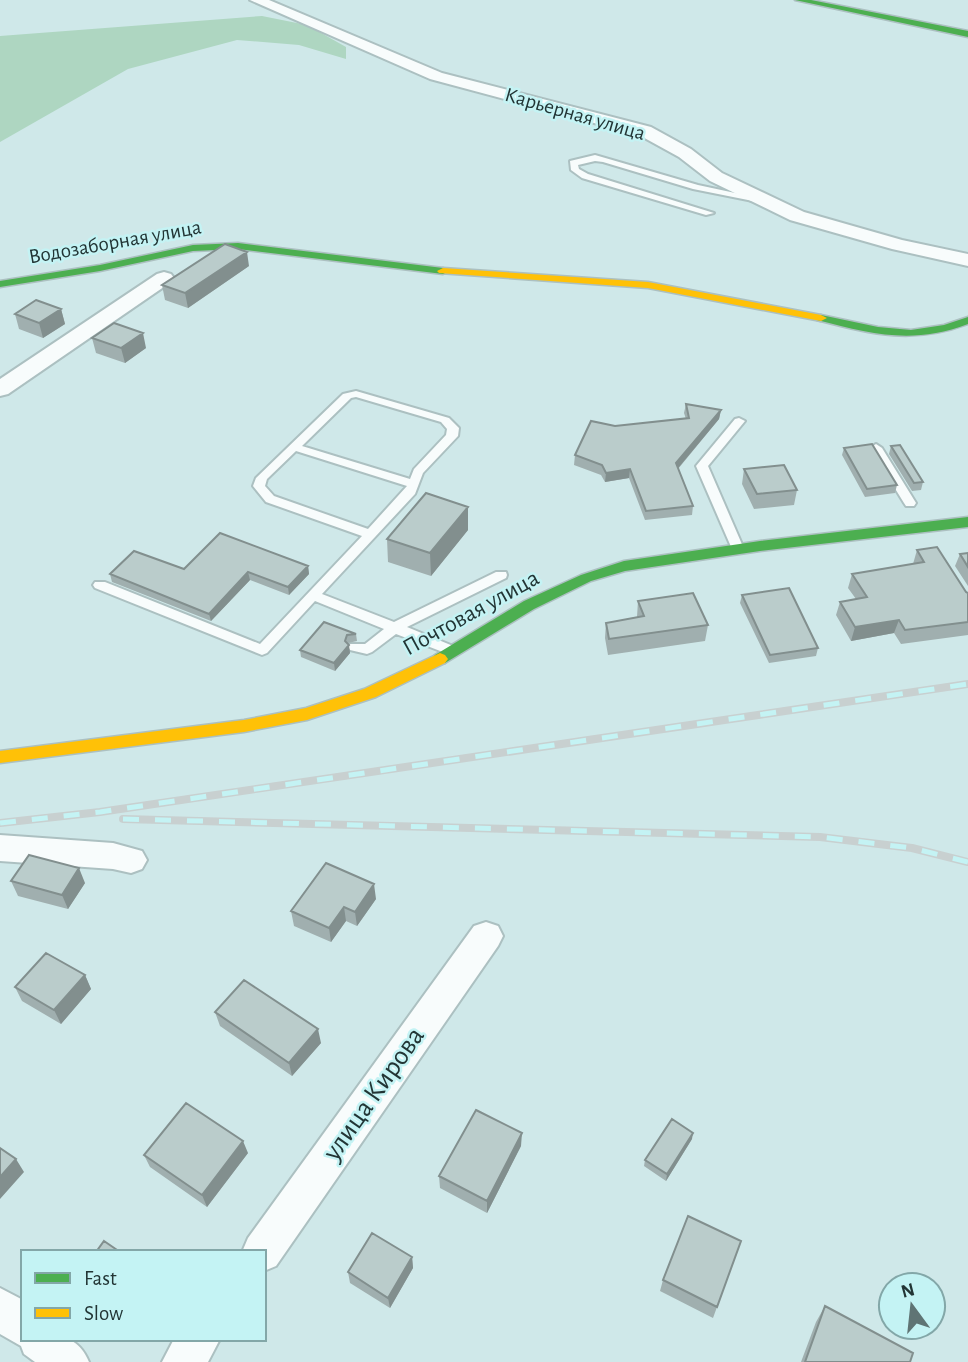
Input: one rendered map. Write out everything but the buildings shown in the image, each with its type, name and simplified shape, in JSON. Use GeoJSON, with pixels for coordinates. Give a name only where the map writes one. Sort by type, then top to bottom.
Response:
{"type":"FeatureCollection","features":[{"type":"Feature","properties":{"kind":"street","name":"Карьерная улица"},"geometry":{"type":"LineString","coordinates":[[257,0],[436,76],[645,131],[685,153],[716,177],[797,216],[899,245],[968,260]]}},
{"type":"Feature","properties":{"kind":"street"},"geometry":{"type":"LineString","coordinates":[[799,0],[968,34]]}},
{"type":"Feature","properties":{"kind":"street"},"geometry":{"type":"LineString","coordinates":[[881,0],[925,9],[936,17],[935,20],[902,21]]}},
{"type":"Feature","properties":{"kind":"street","name":"Водозаборная улица"},"geometry":{"type":"LineString","coordinates":[[0,284],[100,268],[193,248],[238,246],[402,268],[648,285],[736,300],[897,335],[940,332],[968,320]]}},
{"type":"Feature","properties":{"kind":"street"},"geometry":{"type":"LineString","coordinates":[[0,389],[164,278]]}},
{"type":"Feature","properties":{"kind":"street","name":"Почтовая улица"},"geometry":{"type":"LineString","coordinates":[[0,757],[244,726],[307,715],[370,694],[454,652],[529,604],[586,578],[624,566],[738,549],[968,522]]}},
{"type":"Feature","properties":{"kind":"street"},"geometry":{"type":"LineString","coordinates":[[0,848],[100,854],[131,860]]}},
{"type":"Feature","properties":{"kind":"street","name":"улица Кирова"},"geometry":{"type":"LineString","coordinates":[[263,1250],[486,936]]}},
{"type":"Feature","properties":{"kind":"street"},"geometry":{"type":"LineString","coordinates":[[0,1308],[21,1324]]}},
{"type":"Feature","properties":{"kind":"street"},"geometry":{"type":"LineString","coordinates":[[42,1341],[68,1362]]}},
{"type":"Feature","properties":{"kind":"street"},"geometry":{"type":"LineString","coordinates":[[183,1362],[198,1341]]}},
{"type":"Feature","properties":{"kind":"lane"},"geometry":{"type":"LineString","coordinates":[[709,213],[585,176],[575,170],[573,163],[595,158],[604,159],[696,187],[759,200]]}},
{"type":"Feature","properties":{"kind":"lane"},"geometry":{"type":"LineString","coordinates":[[100,585],[262,650],[314,596],[371,535],[411,491],[418,472],[452,436],[453,428],[445,419],[356,394],[347,396],[262,478],[259,486],[263,494],[270,499],[371,535]]}},
{"type":"Feature","properties":{"kind":"lane"},"geometry":{"type":"LineString","coordinates":[[738,549],[702,466],[739,421]]}},
{"type":"Feature","properties":{"kind":"lane"},"geometry":{"type":"LineString","coordinates":[[294,447],[414,484]]}},
{"type":"Feature","properties":{"kind":"lane"},"geometry":{"type":"LineString","coordinates":[[876,448],[910,503]]}},
{"type":"Feature","properties":{"kind":"lane"},"geometry":{"type":"LineString","coordinates":[[355,647],[367,649],[394,628],[501,575]]}},
{"type":"Feature","properties":{"kind":"lane"},"geometry":{"type":"LineString","coordinates":[[314,596],[454,652]]}},
{"type":"Feature","properties":{"kind":"green space"},"geometry":{"type":"Polygon","coordinates":[[[262,16],[307,25],[346,47],[346,59],[299,45],[237,40],[128,69],[0,142],[0,36],[262,16]]]}},
{"type":"Feature","properties":{"kind":"railway"},"geometry":{"type":"LineString","coordinates":[[0,823],[100,812],[968,684]]}},
{"type":"Feature","properties":{"kind":"railway"},"geometry":{"type":"LineString","coordinates":[[123,819],[820,837],[912,848],[968,862]]}},
{"type":"Feature","properties":{"kind":"traffic: fast"},"geometry":{"type":"LineString","coordinates":[[799,0],[968,34]]}},
{"type":"Feature","properties":{"kind":"traffic: fast"},"geometry":{"type":"LineString","coordinates":[[0,284],[100,268],[193,248],[238,246],[443,271]]}},
{"type":"Feature","properties":{"kind":"traffic: fast"},"geometry":{"type":"LineString","coordinates":[[821,318],[878,331],[911,334],[947,328],[968,320]]}},
{"type":"Feature","properties":{"kind":"traffic: fast"},"geometry":{"type":"LineString","coordinates":[[440,659],[529,605],[586,578],[624,566],[760,546],[968,522]]}},
{"type":"Feature","properties":{"kind":"traffic: slow"},"geometry":{"type":"LineString","coordinates":[[443,271],[648,285],[821,318]]}},
{"type":"Feature","properties":{"kind":"traffic: slow"},"geometry":{"type":"LineString","coordinates":[[0,757],[244,726],[307,714],[370,693],[440,659]]}}]}
